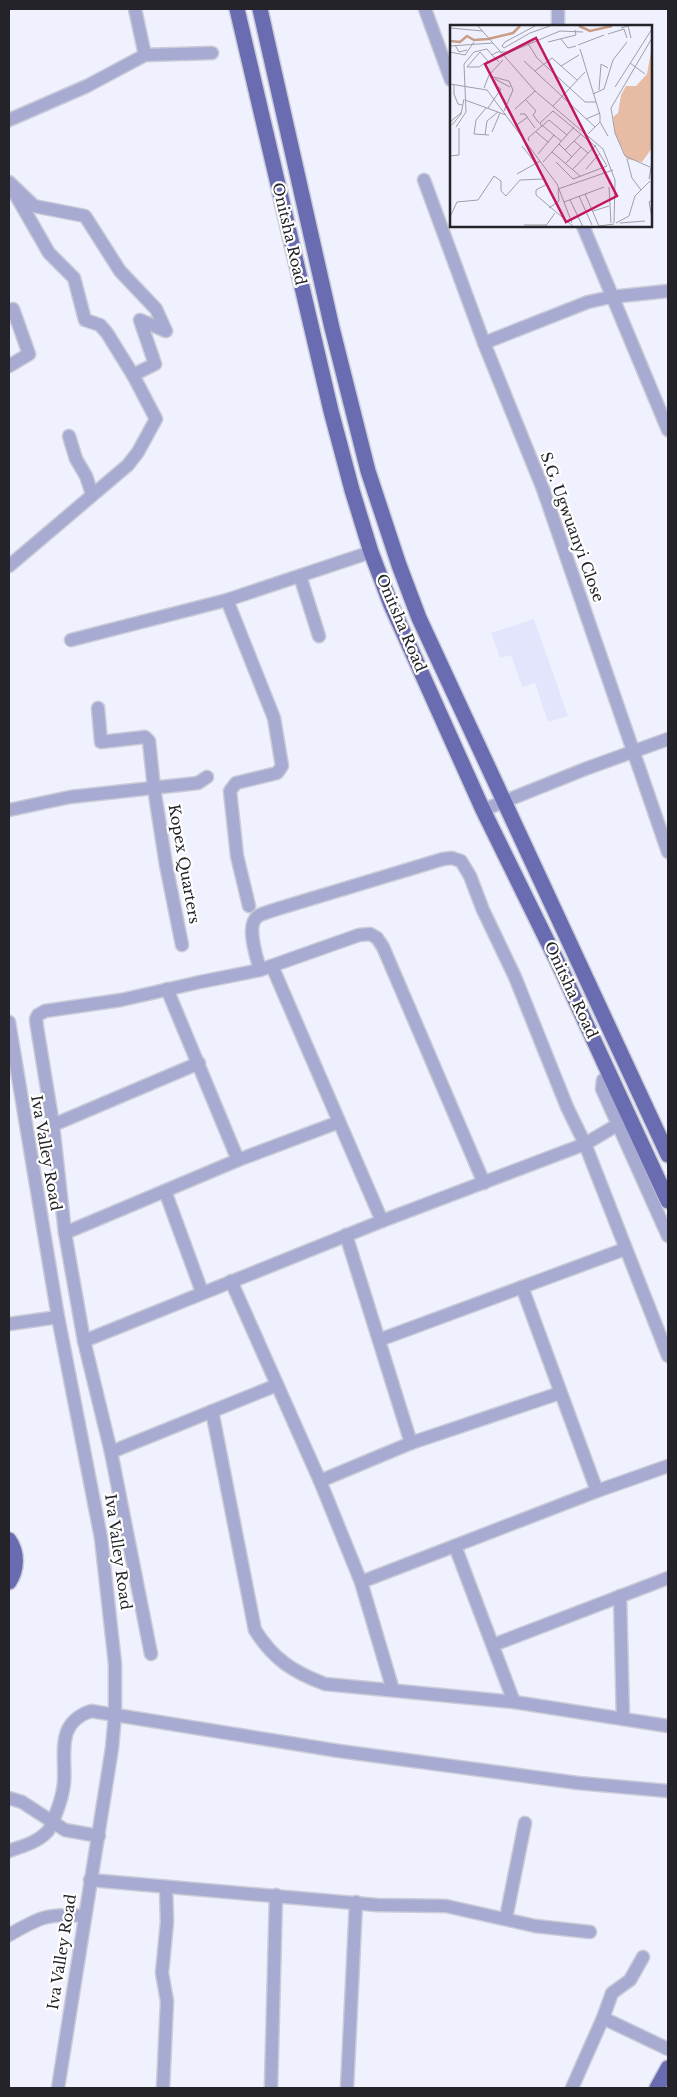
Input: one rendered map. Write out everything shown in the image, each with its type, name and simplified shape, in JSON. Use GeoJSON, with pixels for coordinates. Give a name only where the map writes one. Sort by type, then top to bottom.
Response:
{"type":"FeatureCollection","features":[{"type":"Feature","properties":{"kind":"main road","name":"Onitsha Road"},"geometry":{"type":"LineString","coordinates":[[237,9],[331,410],[352,490],[391,605],[483,810],[560,965],[668,1201]]}},
{"type":"Feature","properties":{"kind":"main road","name":"Onitsha Road"},"geometry":{"type":"LineString","coordinates":[[260,9],[330,318],[368,471],[399,565],[419,618],[668,1155]]}},
{"type":"Feature","properties":{"kind":"main road"},"geometry":{"type":"LineString","coordinates":[[9,1540],[15,1554],[15,1566],[9,1582]]}},
{"type":"Feature","properties":{"kind":"main road"},"geometry":{"type":"LineString","coordinates":[[657,2088],[668,2068]]}},
{"type":"Feature","properties":{"kind":"street"},"geometry":{"type":"LineString","coordinates":[[135,9],[145,55]]}},
{"type":"Feature","properties":{"kind":"street"},"geometry":{"type":"LineString","coordinates":[[425,9],[450,77]]}},
{"type":"Feature","properties":{"kind":"street"},"geometry":{"type":"LineString","coordinates":[[558,9],[558,25]]}},
{"type":"Feature","properties":{"kind":"street"},"geometry":{"type":"LineString","coordinates":[[9,120],[87,86],[145,55],[212,53]]}},
{"type":"Feature","properties":{"kind":"street","name":"S.G. Ugwuanyi Close"},"geometry":{"type":"LineString","coordinates":[[424,180],[484,342],[543,490],[668,852]]}},
{"type":"Feature","properties":{"kind":"street"},"geometry":{"type":"LineString","coordinates":[[9,182],[34,206],[85,216],[120,271],[156,309],[166,332],[140,320],[155,364],[133,375]]}},
{"type":"Feature","properties":{"kind":"street"},"geometry":{"type":"LineString","coordinates":[[9,182],[49,253],[74,278],[85,320],[100,325],[133,375],[156,421],[133,459],[9,566]]}},
{"type":"Feature","properties":{"kind":"street"},"geometry":{"type":"LineString","coordinates":[[584,228],[668,430]]}},
{"type":"Feature","properties":{"kind":"street"},"geometry":{"type":"LineString","coordinates":[[484,342],[570,308],[611,297],[668,291]]}},
{"type":"Feature","properties":{"kind":"street"},"geometry":{"type":"LineString","coordinates":[[9,366],[29,354],[13,309]]}},
{"type":"Feature","properties":{"kind":"street"},"geometry":{"type":"LineString","coordinates":[[69,436],[76,459],[86,476],[92,494]]}},
{"type":"Feature","properties":{"kind":"street"},"geometry":{"type":"LineString","coordinates":[[71,640],[227,600],[372,552]]}},
{"type":"Feature","properties":{"kind":"street"},"geometry":{"type":"LineString","coordinates":[[300,576],[319,636]]}},
{"type":"Feature","properties":{"kind":"street"},"geometry":{"type":"LineString","coordinates":[[227,600],[274,718],[282,766],[277,773],[236,782],[230,791],[237,856],[249,906]]}},
{"type":"Feature","properties":{"kind":"street","name":"Kopex Quarters"},"geometry":{"type":"LineString","coordinates":[[98,708],[100,742],[145,737],[151,745],[154,788],[166,865],[182,945]]}},
{"type":"Feature","properties":{"kind":"street"},"geometry":{"type":"LineString","coordinates":[[483,810],[504,800],[668,739]]}},
{"type":"Feature","properties":{"kind":"street","name":"Kopex Quarters"},"geometry":{"type":"LineString","coordinates":[[9,810],[70,798],[198,783],[207,778]]}},
{"type":"Feature","properties":{"kind":"street"},"geometry":{"type":"LineString","coordinates":[[382,1221],[339,1122],[266,968],[252,934],[254,920],[258,916],[277,909],[443,859],[452,858],[461,861],[470,876],[483,910],[515,977],[567,1107],[585,1144],[668,1356]]}},
{"type":"Feature","properties":{"kind":"street"},"geometry":{"type":"LineString","coordinates":[[151,1654],[111,1452],[84,1340],[65,1233],[53,1125],[37,1027],[38,1015],[45,1011],[121,1000],[266,968],[359,935],[370,934],[377,938],[383,947],[484,1183]]}},
{"type":"Feature","properties":{"kind":"street"},"geometry":{"type":"LineString","coordinates":[[167,989],[238,1160]]}},
{"type":"Feature","properties":{"kind":"street","name":"Iva Valley Road"},"geometry":{"type":"LineString","coordinates":[[9,1022],[58,1317],[101,1538],[114,1648],[116,1714],[99,1836],[84,1916],[58,2088]]}},
{"type":"Feature","properties":{"kind":"street"},"geometry":{"type":"LineString","coordinates":[[53,1125],[199,1063]]}},
{"type":"Feature","properties":{"kind":"street"},"geometry":{"type":"LineString","coordinates":[[610,1075],[603,1080],[602,1089],[668,1236]]}},
{"type":"Feature","properties":{"kind":"street"},"geometry":{"type":"LineString","coordinates":[[65,1233],[238,1160],[339,1122]]}},
{"type":"Feature","properties":{"kind":"street"},"geometry":{"type":"LineString","coordinates":[[84,1340],[346,1235],[585,1144],[617,1125]]}},
{"type":"Feature","properties":{"kind":"street"},"geometry":{"type":"LineString","coordinates":[[165,1191],[202,1292]]}},
{"type":"Feature","properties":{"kind":"street"},"geometry":{"type":"LineString","coordinates":[[346,1235],[411,1443]]}},
{"type":"Feature","properties":{"kind":"street"},"geometry":{"type":"LineString","coordinates":[[379,1340],[625,1249]]}},
{"type":"Feature","properties":{"kind":"street"},"geometry":{"type":"LineString","coordinates":[[231,1281],[320,1481],[361,1582],[393,1690]]}},
{"type":"Feature","properties":{"kind":"street"},"geometry":{"type":"LineString","coordinates":[[522,1287],[597,1491]]}},
{"type":"Feature","properties":{"kind":"street"},"geometry":{"type":"LineString","coordinates":[[9,1324],[58,1317]]}},
{"type":"Feature","properties":{"kind":"street"},"geometry":{"type":"LineString","coordinates":[[111,1452],[277,1385]]}},
{"type":"Feature","properties":{"kind":"street"},"geometry":{"type":"LineString","coordinates":[[320,1481],[411,1443],[560,1393]]}},
{"type":"Feature","properties":{"kind":"street"},"geometry":{"type":"LineString","coordinates":[[212,1411],[255,1630],[276,1657],[301,1676],[325,1684],[514,1702],[668,1726]]}},
{"type":"Feature","properties":{"kind":"street"},"geometry":{"type":"LineString","coordinates":[[361,1582],[597,1491],[668,1466]]}},
{"type":"Feature","properties":{"kind":"street"},"geometry":{"type":"LineString","coordinates":[[455,1546],[514,1702]]}},
{"type":"Feature","properties":{"kind":"street"},"geometry":{"type":"LineString","coordinates":[[493,1646],[668,1578]]}},
{"type":"Feature","properties":{"kind":"street"},"geometry":{"type":"LineString","coordinates":[[620,1596],[623,1719]]}},
{"type":"Feature","properties":{"kind":"street"},"geometry":{"type":"LineString","coordinates":[[11,1846],[38,1840],[48,1832],[63,1789],[63,1741],[69,1728],[83,1714],[91,1711],[339,1752],[578,1783],[668,1791]]}},
{"type":"Feature","properties":{"kind":"street"},"geometry":{"type":"LineString","coordinates":[[9,1798],[22,1802],[52,1823],[71,1832],[99,1836]]}},
{"type":"Feature","properties":{"kind":"street"},"geometry":{"type":"LineString","coordinates":[[506,1918],[525,1823]]}},
{"type":"Feature","properties":{"kind":"street"},"geometry":{"type":"LineString","coordinates":[[90,1880],[377,1905],[446,1906],[535,1926],[590,1932]]}},
{"type":"Feature","properties":{"kind":"street"},"geometry":{"type":"LineString","coordinates":[[163,2088],[167,2001],[162,1973],[167,1922],[166,1887]]}},
{"type":"Feature","properties":{"kind":"street"},"geometry":{"type":"LineString","coordinates":[[272,2088],[276,1895]]}},
{"type":"Feature","properties":{"kind":"street"},"geometry":{"type":"LineString","coordinates":[[347,2088],[356,1902]]}},
{"type":"Feature","properties":{"kind":"street"},"geometry":{"type":"LineString","coordinates":[[9,1936],[42,1918],[52,1915],[84,1916]]}},
{"type":"Feature","properties":{"kind":"street"},"geometry":{"type":"LineString","coordinates":[[572,2088],[612,1993],[630,1980],[643,1957]]}},
{"type":"Feature","properties":{"kind":"street"},"geometry":{"type":"LineString","coordinates":[[603,2018],[668,2049]]}},
{"type":"Feature","properties":{"kind":"shaded area"},"geometry":{"type":"Polygon","coordinates":[[[534,619],[568,716],[548,722],[535,683],[522,687],[511,655],[500,658],[491,633],[534,619]]]}}]}
